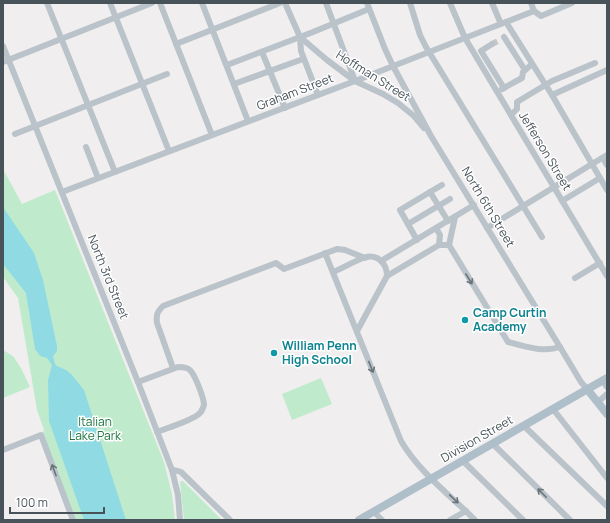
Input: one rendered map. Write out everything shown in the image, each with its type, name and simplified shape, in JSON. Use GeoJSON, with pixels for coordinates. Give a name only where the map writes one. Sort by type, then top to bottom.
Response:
{"type":"FeatureCollection","features":[{"type":"Feature","properties":{"kind":"main road","name":"Division Street"},"geometry":{"type":"LineString","coordinates":[[359,520],[587,390],[606,382]]}},
{"type":"Feature","properties":{"kind":"main road","name":"North 6th Street"},"geometry":{"type":"LineString","coordinates":[[587,390],[607,414]]}},
{"type":"Feature","properties":{"kind":"street"},"geometry":{"type":"LineString","coordinates":[[47,3],[115,172]]}},
{"type":"Feature","properties":{"kind":"street"},"geometry":{"type":"LineString","coordinates":[[110,3],[169,151]]}},
{"type":"Feature","properties":{"kind":"street"},"geometry":{"type":"LineString","coordinates":[[6,61],[152,3]]}},
{"type":"Feature","properties":{"kind":"street"},"geometry":{"type":"LineString","coordinates":[[160,3],[212,135]]}},
{"type":"Feature","properties":{"kind":"street"},"geometry":{"type":"LineString","coordinates":[[202,3],[248,121]]}},
{"type":"Feature","properties":{"kind":"street"},"geometry":{"type":"LineString","coordinates":[[176,44],[280,3]]}},
{"type":"Feature","properties":{"kind":"street","name":"Hoffman Street"},"geometry":{"type":"LineString","coordinates":[[285,3],[300,37],[303,58],[318,95]]}},
{"type":"Feature","properties":{"kind":"street"},"geometry":{"type":"LineString","coordinates":[[326,3],[356,81]]}},
{"type":"Feature","properties":{"kind":"street"},"geometry":{"type":"LineString","coordinates":[[410,3],[420,35],[429,52],[542,237]]}},
{"type":"Feature","properties":{"kind":"street","name":"Jefferson Street"},"geometry":{"type":"LineString","coordinates":[[450,3],[465,38],[474,54],[607,276]]}},
{"type":"Feature","properties":{"kind":"street"},"geometry":{"type":"LineString","coordinates":[[492,3],[552,95],[607,190]]}},
{"type":"Feature","properties":{"kind":"street"},"geometry":{"type":"LineString","coordinates":[[533,3],[534,11],[541,16],[572,3]]}},
{"type":"Feature","properties":{"kind":"street"},"geometry":{"type":"LineString","coordinates":[[227,65],[334,24],[368,6]]}},
{"type":"Feature","properties":{"kind":"street","name":"North 6th Street"},"geometry":{"type":"LineString","coordinates":[[368,6],[393,66],[431,136],[587,390]]}},
{"type":"Feature","properties":{"kind":"street","name":"Graham Street"},"geometry":{"type":"LineString","coordinates":[[62,192],[356,81],[534,11]]}},
{"type":"Feature","properties":{"kind":"street"},"geometry":{"type":"LineString","coordinates":[[512,32],[502,38],[525,70]]}},
{"type":"Feature","properties":{"kind":"street","name":"Hoffman Street"},"geometry":{"type":"LineString","coordinates":[[300,37],[327,60],[356,81],[398,103],[414,116],[431,136]]}},
{"type":"Feature","properties":{"kind":"street"},"geometry":{"type":"LineString","coordinates":[[474,54],[492,44]]}},
{"type":"Feature","properties":{"kind":"street","name":"North 3rd Street"},"geometry":{"type":"LineString","coordinates":[[3,46],[6,61],[62,192],[172,470],[178,495],[180,520]]}},
{"type":"Feature","properties":{"kind":"street"},"geometry":{"type":"LineString","coordinates":[[481,51],[504,88]]}},
{"type":"Feature","properties":{"kind":"street"},"geometry":{"type":"LineString","coordinates":[[262,52],[285,108]]}},
{"type":"Feature","properties":{"kind":"street"},"geometry":{"type":"LineString","coordinates":[[234,84],[303,58]]}},
{"type":"Feature","properties":{"kind":"street"},"geometry":{"type":"LineString","coordinates":[[511,115],[518,109],[518,102],[545,85],[595,63]]}},
{"type":"Feature","properties":{"kind":"street"},"geometry":{"type":"LineString","coordinates":[[497,92],[522,78],[523,72],[532,64]]}},
{"type":"Feature","properties":{"kind":"street"},"geometry":{"type":"LineString","coordinates":[[552,95],[607,70]]}},
{"type":"Feature","properties":{"kind":"street"},"geometry":{"type":"LineString","coordinates":[[15,134],[167,74]]}},
{"type":"Feature","properties":{"kind":"street"},"geometry":{"type":"LineString","coordinates":[[86,147],[98,178]]}},
{"type":"Feature","properties":{"kind":"street"},"geometry":{"type":"LineString","coordinates":[[487,228],[605,157],[607,165]]}},
{"type":"Feature","properties":{"kind":"street"},"geometry":{"type":"LineString","coordinates":[[562,201],[600,178]]}},
{"type":"Feature","properties":{"kind":"street"},"geometry":{"type":"LineString","coordinates":[[417,240],[400,210],[442,185]]}},
{"type":"Feature","properties":{"kind":"street"},"geometry":{"type":"LineString","coordinates":[[430,192],[448,221]]}},
{"type":"Feature","properties":{"kind":"street"},"geometry":{"type":"LineString","coordinates":[[408,224],[450,199]]}},
{"type":"Feature","properties":{"kind":"street"},"geometry":{"type":"LineString","coordinates":[[381,261],[474,205]]}},
{"type":"Feature","properties":{"kind":"street"},"geometry":{"type":"LineString","coordinates":[[455,217],[449,245],[508,342],[542,350],[550,350],[560,347]]}},
{"type":"Feature","properties":{"kind":"street"},"geometry":{"type":"LineString","coordinates":[[436,228],[440,234],[439,245]]}},
{"type":"Feature","properties":{"kind":"street"},"geometry":{"type":"LineString","coordinates":[[357,331],[387,276],[439,245],[449,245]]}},
{"type":"Feature","properties":{"kind":"street"},"geometry":{"type":"LineString","coordinates":[[174,368],[157,323],[156,316],[158,310],[162,306],[276,263],[284,269],[333,250],[341,249],[350,251],[365,258]]}},
{"type":"Feature","properties":{"kind":"street"},"geometry":{"type":"LineString","coordinates":[[325,253],[401,441],[411,456],[476,520]]}},
{"type":"Feature","properties":{"kind":"street"},"geometry":{"type":"LineString","coordinates":[[333,272],[365,258],[374,258],[381,261],[386,267],[387,276]]}},
{"type":"Feature","properties":{"kind":"street"},"geometry":{"type":"LineString","coordinates":[[575,278],[600,263]]}},
{"type":"Feature","properties":{"kind":"street"},"geometry":{"type":"LineString","coordinates":[[138,382],[178,366],[183,367],[191,371],[203,400],[203,408],[197,416],[157,432]]}},
{"type":"Feature","properties":{"kind":"street"},"geometry":{"type":"LineString","coordinates":[[598,402],[607,395]]}},
{"type":"Feature","properties":{"kind":"street"},"geometry":{"type":"LineString","coordinates":[[554,409],[607,478]]}},
{"type":"Feature","properties":{"kind":"street"},"geometry":{"type":"LineString","coordinates":[[524,426],[607,506]]}},
{"type":"Feature","properties":{"kind":"street"},"geometry":{"type":"LineString","coordinates":[[3,450],[41,435],[73,520]]}},
{"type":"Feature","properties":{"kind":"street"},"geometry":{"type":"LineString","coordinates":[[492,444],[570,520]]}},
{"type":"Feature","properties":{"kind":"street"},"geometry":{"type":"LineString","coordinates":[[463,461],[523,520]]}},
{"type":"Feature","properties":{"kind":"street"},"geometry":{"type":"LineString","coordinates":[[172,470],[181,472],[230,520]]}},
{"type":"Feature","properties":{"kind":"street"},"geometry":{"type":"LineString","coordinates":[[450,520],[466,511]]}},
{"type":"Feature","properties":{"kind":"street"},"geometry":{"type":"LineString","coordinates":[[374,512],[382,520]]}},
{"type":"Feature","properties":{"kind":"green space","name":"Italian Lake Park"},"geometry":{"type":"Polygon","coordinates":[[[3,169],[22,204],[55,190],[164,462],[172,494],[175,520],[76,520],[42,434],[44,430],[37,410],[18,298],[3,277],[3,169]]]}},
{"type":"Feature","properties":{"kind":"green space"},"geometry":{"type":"Polygon","coordinates":[[[3,350],[13,356],[21,368],[30,387],[3,398],[3,350]]]}},
{"type":"Feature","properties":{"kind":"green space"},"geometry":{"type":"Polygon","coordinates":[[[321,378],[332,404],[292,420],[282,394],[321,378]]]}},
{"type":"Feature","properties":{"kind":"green space"},"geometry":{"type":"Polygon","coordinates":[[[181,481],[183,481],[222,520],[184,520],[181,481]]]}},
{"type":"Feature","properties":{"kind":"water"},"geometry":{"type":"Polygon","coordinates":[[[3,207],[34,253],[43,280],[57,346],[57,351],[53,356],[55,364],[72,375],[84,390],[126,520],[84,520],[49,421],[48,380],[52,365],[47,358],[40,356],[35,349],[26,293],[3,264],[3,207]]]}},
{"type":"Feature","properties":{"kind":"tunnel"},"geometry":{"type":"LineString","coordinates":[[492,44],[500,40]]}},
{"type":"Feature","properties":{"kind":"place","name":"Camp Curtin Academy"},"geometry":{"type":"Point","coordinates":[465,320]}},
{"type":"Feature","properties":{"kind":"place","name":"William Penn High School"},"geometry":{"type":"Point","coordinates":[274,353]}}]}
